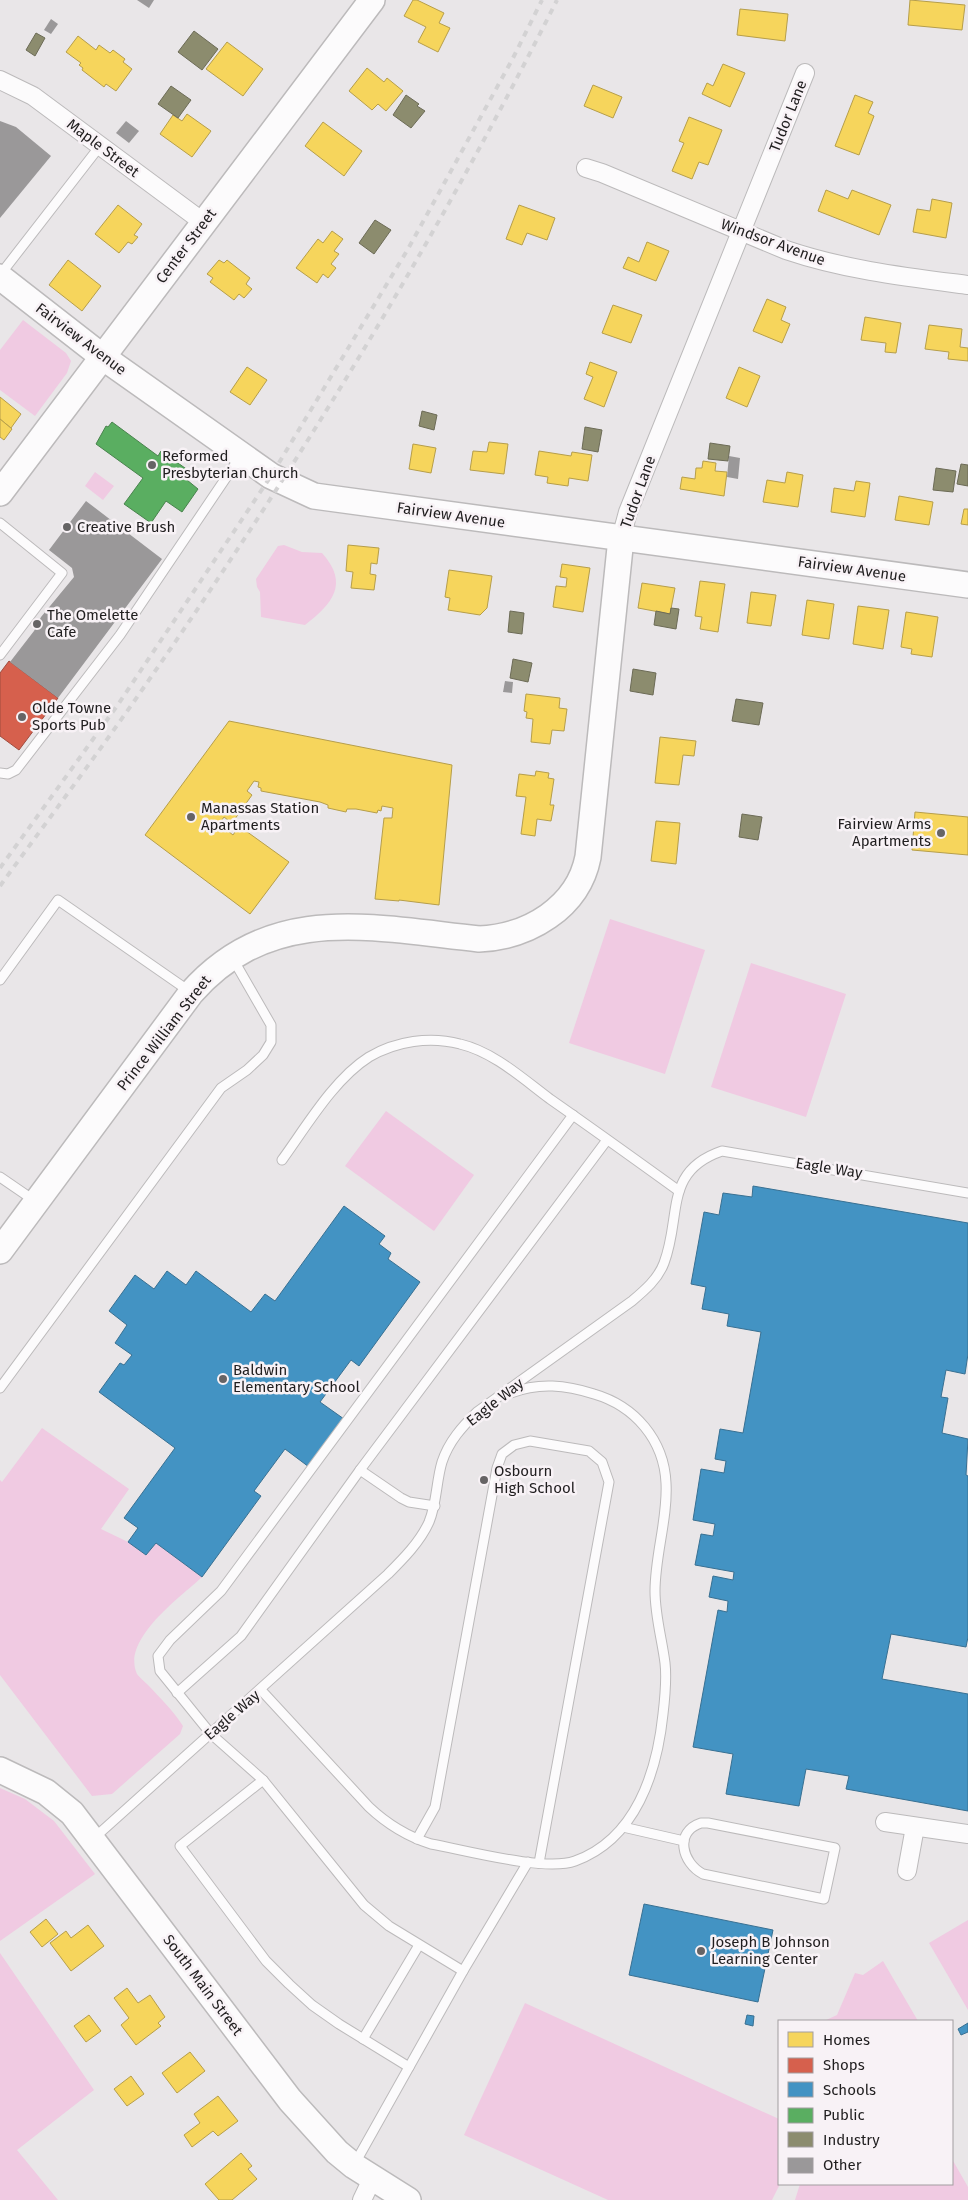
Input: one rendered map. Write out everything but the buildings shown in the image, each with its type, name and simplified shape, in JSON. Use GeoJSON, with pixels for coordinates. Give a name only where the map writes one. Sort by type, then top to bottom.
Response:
{"type":"FeatureCollection","features":[{"type":"Feature","properties":{"kind":"street","name":"Center Street"},"geometry":{"type":"LineString","coordinates":[[0,493],[104,358],[203,222],[372,0]]}},
{"type":"Feature","properties":{"kind":"street","name":"Tudor Lane"},"geometry":{"type":"LineString","coordinates":[[542,920],[560,908],[570,897],[585,872],[621,538],[628,512],[805,74]]}},
{"type":"Feature","properties":{"kind":"street","name":"Maple Street"},"geometry":{"type":"LineString","coordinates":[[0,80],[32,96],[203,222]]}},
{"type":"Feature","properties":{"kind":"street","name":"Windsor Avenue"},"geometry":{"type":"LineString","coordinates":[[586,168],[741,232],[815,260],[873,273],[968,284]]}},
{"type":"Feature","properties":{"kind":"street","name":"Fairview Avenue"},"geometry":{"type":"LineString","coordinates":[[0,276],[104,358],[241,454],[281,482],[314,496],[968,585]]}},
{"type":"Feature","properties":{"kind":"street","name":"Prince William Street"},"geometry":{"type":"LineString","coordinates":[[0,1251],[191,993],[207,975],[232,956],[286,933],[318,927],[366,927],[478,939],[508,936],[542,920]]}},
{"type":"Feature","properties":{"kind":"street","name":"South Main Street"},"geometry":{"type":"LineString","coordinates":[[0,1770],[46,1792],[62,1803],[94,1839],[290,2100],[363,2182],[408,2200]]}},
{"type":"Feature","properties":{"kind":"street"},"geometry":{"type":"LineString","coordinates":[[885,1822],[968,1834]]}},
{"type":"Feature","properties":{"kind":"street"},"geometry":{"type":"LineString","coordinates":[[907,1871],[915,1827]]}},
{"type":"Feature","properties":{"kind":"lane"},"geometry":{"type":"LineString","coordinates":[[0,276],[100,146]]}},
{"type":"Feature","properties":{"kind":"lane"},"geometry":{"type":"LineString","coordinates":[[0,772],[8,774],[16,770],[120,636],[241,454]]}},
{"type":"Feature","properties":{"kind":"lane"},"geometry":{"type":"LineString","coordinates":[[0,523],[62,572],[0,655]]}},
{"type":"Feature","properties":{"kind":"lane"},"geometry":{"type":"LineString","coordinates":[[0,980],[58,900],[191,993]]}},
{"type":"Feature","properties":{"kind":"lane"},"geometry":{"type":"LineString","coordinates":[[0,1388],[221,1088],[263,1055],[271,1042],[271,1025],[232,956]]}},
{"type":"Feature","properties":{"kind":"lane"},"geometry":{"type":"LineString","coordinates":[[282,1160],[331,1094],[351,1071],[369,1057],[389,1047],[412,1041],[446,1041],[462,1044],[486,1054],[679,1191]]}},
{"type":"Feature","properties":{"kind":"lane"},"geometry":{"type":"LineString","coordinates":[[463,1971],[388,1926],[364,1905],[263,1780],[211,1734],[160,1671],[158,1663],[161,1649],[221,1591],[573,1115]]}},
{"type":"Feature","properties":{"kind":"lane"},"geometry":{"type":"LineString","coordinates":[[177,1693],[241,1636],[360,1470],[607,1140]]}},
{"type":"Feature","properties":{"kind":"lane","name":"Eagle Way"},"geometry":{"type":"LineString","coordinates":[[94,1839],[393,1569],[420,1537],[428,1524],[434,1506],[442,1463],[448,1447],[461,1428],[478,1412],[632,1300],[658,1276],[669,1246],[679,1191],[684,1178],[693,1165],[705,1157],[722,1151],[968,1193]]}},
{"type":"Feature","properties":{"kind":"lane"},"geometry":{"type":"LineString","coordinates":[[0,1177],[36,1202]]}},
{"type":"Feature","properties":{"kind":"lane"},"geometry":{"type":"LineString","coordinates":[[261,1690],[305,1740],[383,1820],[417,1839],[431,1844],[551,1865],[575,1861],[593,1852],[623,1827],[632,1816],[652,1773],[661,1739],[666,1692],[665,1664],[655,1607],[655,1577],[666,1490],[662,1460],[654,1439],[642,1422],[627,1409],[606,1397],[566,1387],[541,1385],[521,1389],[497,1399]]}},
{"type":"Feature","properties":{"kind":"lane"},"geometry":{"type":"LineString","coordinates":[[417,1839],[434,1807],[496,1468],[502,1454],[514,1445],[530,1442],[589,1451],[602,1462],[609,1482],[539,1864]]}},
{"type":"Feature","properties":{"kind":"lane"},"geometry":{"type":"LineString","coordinates":[[360,1470],[401,1498],[434,1506]]}},
{"type":"Feature","properties":{"kind":"lane"},"geometry":{"type":"LineString","coordinates":[[263,1780],[180,1846],[266,1961],[312,2005],[409,2067]]}},
{"type":"Feature","properties":{"kind":"lane"},"geometry":{"type":"LineString","coordinates":[[708,1823],[835,1848],[824,1899],[704,1874],[688,1862],[685,1855],[684,1842],[694,1825],[708,1823]]}},
{"type":"Feature","properties":{"kind":"lane"},"geometry":{"type":"LineString","coordinates":[[623,1827],[684,1842]]}},
{"type":"Feature","properties":{"kind":"lane"},"geometry":{"type":"LineString","coordinates":[[363,2182],[409,2067],[528,1862]]}},
{"type":"Feature","properties":{"kind":"lane"},"geometry":{"type":"LineString","coordinates":[[363,2039],[419,1946]]}},
{"type":"Feature","properties":{"kind":"shaded area"},"geometry":{"type":"Polygon","coordinates":[[[23,320],[66,353],[71,361],[67,373],[35,416],[0,390],[0,350],[23,320]]]}},
{"type":"Feature","properties":{"kind":"shaded area"},"geometry":{"type":"Polygon","coordinates":[[[95,472],[114,486],[103,500],[85,486],[95,472]]]}},
{"type":"Feature","properties":{"kind":"shaded area"},"geometry":{"type":"Polygon","coordinates":[[[284,545],[302,552],[322,553],[335,574],[336,584],[330,601],[305,625],[261,617],[260,592],[256,579],[278,546],[284,545]]]}},
{"type":"Feature","properties":{"kind":"shaded area"},"geometry":{"type":"Polygon","coordinates":[[[610,919],[705,950],[665,1074],[569,1043],[610,919]]]}},
{"type":"Feature","properties":{"kind":"shaded area"},"geometry":{"type":"Polygon","coordinates":[[[751,963],[846,994],[806,1117],[711,1087],[751,963]]]}},
{"type":"Feature","properties":{"kind":"shaded area"},"geometry":{"type":"Polygon","coordinates":[[[386,1111],[474,1175],[434,1231],[345,1166],[386,1111]]]}},
{"type":"Feature","properties":{"kind":"shaded area"},"geometry":{"type":"Polygon","coordinates":[[[42,1428],[129,1489],[101,1529],[128,1542],[146,1555],[156,1543],[202,1577],[168,1607],[145,1633],[137,1647],[134,1661],[137,1674],[166,1704],[183,1726],[180,1734],[112,1794],[92,1796],[0,1675],[0,1480],[2,1482],[42,1428]]]}},
{"type":"Feature","properties":{"kind":"shaded area"},"geometry":{"type":"Polygon","coordinates":[[[0,1788],[25,1799],[54,1821],[95,1874],[0,1941],[0,1788]]]}},
{"type":"Feature","properties":{"kind":"shaded area"},"geometry":{"type":"Polygon","coordinates":[[[968,1920],[968,2010],[929,1943],[968,1920]]]}},
{"type":"Feature","properties":{"kind":"shaded area"},"geometry":{"type":"Polygon","coordinates":[[[0,1953],[94,2090],[17,2150],[58,2200],[0,2200],[0,1953]]]}},
{"type":"Feature","properties":{"kind":"shaded area"},"geometry":{"type":"Polygon","coordinates":[[[883,1961],[917,2020],[826,2020],[837,2015],[855,1973],[863,1975],[883,1961]]]}},
{"type":"Feature","properties":{"kind":"shaded area"},"geometry":{"type":"Polygon","coordinates":[[[525,2003],[778,2119],[780,2185],[772,2200],[608,2200],[464,2135],[525,2003]]]}},
{"type":"Feature","properties":{"kind":"shaded area"},"geometry":{"type":"Polygon","coordinates":[[[953,2161],[968,2187],[968,2200],[795,2200],[800,2185],[953,2185],[953,2161]]]}},
{"type":"Feature","properties":{"kind":"railway"},"geometry":{"type":"LineString","coordinates":[[0,868],[117,706],[271,476],[408,249],[512,60],[542,0]]}},
{"type":"Feature","properties":{"kind":"railway"},"geometry":{"type":"LineString","coordinates":[[0,886],[95,756],[207,596],[314,430],[366,346],[465,175],[557,0]]}},
{"type":"Feature","properties":{"kind":"place","name":"Reformed Presbyterian Church"},"geometry":{"type":"Point","coordinates":[152,465]}},
{"type":"Feature","properties":{"kind":"place","name":"Creative Brush"},"geometry":{"type":"Point","coordinates":[67,527]}},
{"type":"Feature","properties":{"kind":"place","name":"The Omelette Cafe"},"geometry":{"type":"Point","coordinates":[37,624]}},
{"type":"Feature","properties":{"kind":"place","name":"Olde Towne Sports Pub"},"geometry":{"type":"Point","coordinates":[22,717]}},
{"type":"Feature","properties":{"kind":"place","name":"Manassas Station Apartments"},"geometry":{"type":"Point","coordinates":[191,817]}},
{"type":"Feature","properties":{"kind":"place","name":"Fairview Arms Apartments"},"geometry":{"type":"Point","coordinates":[941,833]}},
{"type":"Feature","properties":{"kind":"place","name":"Baldwin Elementary School"},"geometry":{"type":"Point","coordinates":[223,1379]}},
{"type":"Feature","properties":{"kind":"place","name":"Osbourn High School"},"geometry":{"type":"Point","coordinates":[484,1480]}},
{"type":"Feature","properties":{"kind":"place","name":"Joseph B Johnson Learning Center"},"geometry":{"type":"Point","coordinates":[701,1951]}}]}
